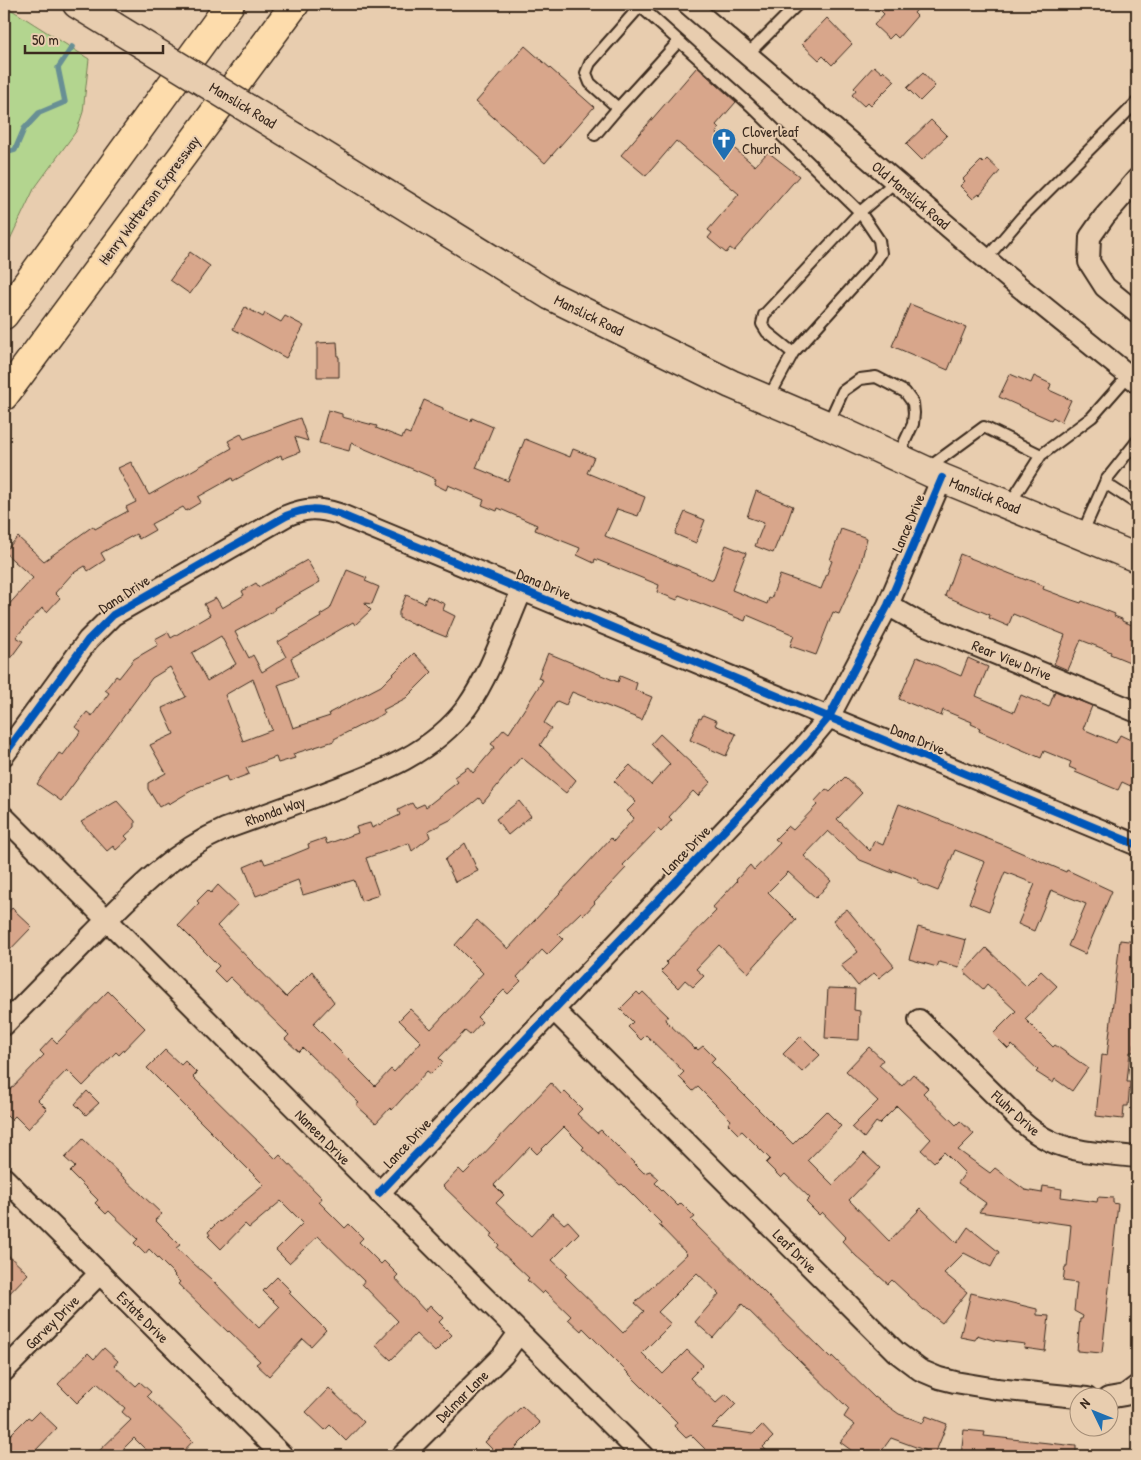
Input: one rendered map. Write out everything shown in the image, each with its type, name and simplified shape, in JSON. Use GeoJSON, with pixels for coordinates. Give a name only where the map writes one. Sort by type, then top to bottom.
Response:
{"type":"FeatureCollection","features":[{"type":"Feature","properties":{"kind":"highway"},"geometry":{"type":"LineString","coordinates":[[4,315],[230,4]]}},
{"type":"Feature","properties":{"kind":"highway","name":"Henry Watterson Expressway"},"geometry":{"type":"LineString","coordinates":[[4,396],[294,4]]}},
{"type":"Feature","properties":{"kind":"main road","name":"Manslick Road"},"geometry":{"type":"LineString","coordinates":[[77,4],[551,296],[724,381],[934,474],[1081,535],[1136,554]]}},
{"type":"Feature","properties":{"kind":"street","name":"Old Manslick Road"},"geometry":{"type":"LineString","coordinates":[[688,4],[986,259],[1133,378]]}},
{"type":"Feature","properties":{"kind":"street"},"geometry":{"type":"LineString","coordinates":[[1137,179],[1104,217],[1090,237],[1089,262],[1105,287],[1137,312]]}},
{"type":"Feature","properties":{"kind":"street","name":"Lance Drive"},"geometry":{"type":"LineString","coordinates":[[378,1193],[803,748],[829,717],[888,605],[934,474]]}},
{"type":"Feature","properties":{"kind":"street","name":"Dana Drive"},"geometry":{"type":"LineString","coordinates":[[4,755],[88,640],[113,615],[296,512],[310,508],[339,514],[1137,845]]}},
{"type":"Feature","properties":{"kind":"street","name":"Rhonda Way"},"geometry":{"type":"LineString","coordinates":[[4,1025],[106,921],[167,863],[205,838],[371,776],[411,756],[433,742],[453,724],[481,684],[522,590]]}},
{"type":"Feature","properties":{"kind":"street","name":"Rear View Drive"},"geometry":{"type":"LineString","coordinates":[[888,605],[916,620],[1137,712]]}},
{"type":"Feature","properties":{"kind":"street","name":"Naneen Drive"},"geometry":{"type":"LineString","coordinates":[[4,817],[643,1456]]}},
{"type":"Feature","properties":{"kind":"street","name":"Leaf Drive"},"geometry":{"type":"LineString","coordinates":[[553,1009],[896,1352],[920,1370],[939,1378],[997,1389],[1068,1396]]}},
{"type":"Feature","properties":{"kind":"street","name":"Fluhr Drive"},"geometry":{"type":"LineString","coordinates":[[919,1020],[1021,1121],[1035,1132],[1051,1142],[1071,1148],[1137,1157]]}},
{"type":"Feature","properties":{"kind":"street","name":"Estate Drive"},"geometry":{"type":"LineString","coordinates":[[4,1178],[283,1456]]}},
{"type":"Feature","properties":{"kind":"street","name":"Garvey Drive"},"geometry":{"type":"LineString","coordinates":[[4,1371],[100,1273]]}},
{"type":"Feature","properties":{"kind":"street","name":"Delmar Lane"},"geometry":{"type":"LineString","coordinates":[[402,1456],[503,1355],[518,1333]]}},
{"type":"Feature","properties":{"kind":"street"},"geometry":{"type":"LineString","coordinates":[[1118,1397],[1134,1389]]}},
{"type":"Feature","properties":{"kind":"lane"},"geometry":{"type":"LineString","coordinates":[[747,55],[798,4]]}},
{"type":"Feature","properties":{"kind":"lane"},"geometry":{"type":"LineString","coordinates":[[618,108],[590,83],[586,73],[590,63],[641,5],[750,105],[860,212],[879,240],[881,253],[875,262],[793,353],[767,400]]}},
{"type":"Feature","properties":{"kind":"lane"},"geometry":{"type":"LineString","coordinates":[[595,135],[679,41]]}},
{"type":"Feature","properties":{"kind":"lane"},"geometry":{"type":"LineString","coordinates":[[986,259],[1021,218],[1137,102]]}},
{"type":"Feature","properties":{"kind":"lane"},"geometry":{"type":"LineString","coordinates":[[793,353],[767,332],[762,324],[764,315],[860,212],[895,182]]}},
{"type":"Feature","properties":{"kind":"lane"},"geometry":{"type":"LineString","coordinates":[[827,426],[843,391],[860,379],[876,377],[905,392],[913,403],[913,424],[897,457]]}},
{"type":"Feature","properties":{"kind":"lane"},"geometry":{"type":"LineString","coordinates":[[1009,505],[1040,455],[1092,416],[1133,378]]}},
{"type":"Feature","properties":{"kind":"lane"},"geometry":{"type":"LineString","coordinates":[[934,474],[984,427],[1040,455]]}},
{"type":"Feature","properties":{"kind":"lane"},"geometry":{"type":"LineString","coordinates":[[1081,535],[1104,483],[1137,441]]}},
{"type":"Feature","properties":{"kind":"lane"},"geometry":{"type":"LineString","coordinates":[[1104,483],[1137,504]]}},
{"type":"Feature","properties":{"kind":"green space"},"geometry":{"type":"Polygon","coordinates":[[[4,5],[89,59],[83,112],[77,130],[34,189],[4,252],[4,5]]]}},
{"type":"Feature","properties":{"kind":"building"},"geometry":{"type":"Polygon","coordinates":[[[874,4],[922,4],[914,13],[917,16],[898,38],[894,34],[889,39],[874,25],[884,14],[874,4]]]}},
{"type":"Feature","properties":{"kind":"building"},"geometry":{"type":"Polygon","coordinates":[[[827,18],[852,44],[832,65],[823,56],[819,60],[802,44],[827,18]]]}},
{"type":"Feature","properties":{"kind":"building"},"geometry":{"type":"Polygon","coordinates":[[[525,46],[594,107],[545,163],[476,102],[525,46]]]}},
{"type":"Feature","properties":{"kind":"building"},"geometry":{"type":"Polygon","coordinates":[[[874,66],[882,73],[884,71],[895,81],[871,105],[868,102],[864,106],[852,95],[856,90],[854,88],[874,66]]]}},
{"type":"Feature","properties":{"kind":"building","name":"Cloverleaf Church"},"geometry":{"type":"Polygon","coordinates":[[[697,67],[736,102],[716,125],[719,128],[716,133],[755,166],[768,152],[799,176],[734,251],[730,248],[726,253],[708,238],[712,233],[708,230],[739,194],[676,141],[646,176],[621,155],[697,67]]]}},
{"type":"Feature","properties":{"kind":"building"},"geometry":{"type":"Polygon","coordinates":[[[923,73],[935,86],[920,101],[907,88],[923,73]]]}},
{"type":"Feature","properties":{"kind":"building"},"geometry":{"type":"Polygon","coordinates":[[[931,120],[947,136],[922,160],[906,144],[931,120]]]}},
{"type":"Feature","properties":{"kind":"building"},"geometry":{"type":"Polygon","coordinates":[[[987,159],[1000,171],[980,195],[973,199],[960,186],[965,181],[963,179],[981,161],[983,163],[987,159]]]}},
{"type":"Feature","properties":{"kind":"building"},"geometry":{"type":"Polygon","coordinates":[[[190,252],[210,266],[190,294],[170,280],[190,252]]]}},
{"type":"Feature","properties":{"kind":"building"},"geometry":{"type":"Polygon","coordinates":[[[910,304],[966,327],[948,370],[892,346],[910,304]]]}},
{"type":"Feature","properties":{"kind":"building"},"geometry":{"type":"Polygon","coordinates":[[[245,307],[263,317],[265,313],[281,322],[285,316],[304,326],[286,358],[233,329],[245,307]]]}},
{"type":"Feature","properties":{"kind":"building"},"geometry":{"type":"Polygon","coordinates":[[[337,342],[339,377],[317,377],[317,343],[337,342]]]}},
{"type":"Feature","properties":{"kind":"building"},"geometry":{"type":"Polygon","coordinates":[[[1010,374],[1031,383],[1034,376],[1051,384],[1049,390],[1071,400],[1061,422],[1053,417],[1051,420],[999,397],[1010,374]]]}},
{"type":"Feature","properties":{"kind":"building"},"geometry":{"type":"Polygon","coordinates":[[[424,400],[471,421],[472,418],[493,427],[476,468],[508,481],[525,439],[570,457],[573,449],[594,457],[587,473],[645,497],[638,516],[617,509],[605,536],[713,580],[726,545],[746,553],[732,590],[767,604],[769,598],[771,599],[780,575],[821,589],[832,561],[830,560],[841,529],[867,538],[860,567],[839,614],[833,612],[816,655],[790,646],[794,635],[747,615],[745,621],[679,595],[677,600],[657,592],[659,585],[595,559],[594,563],[577,555],[580,548],[535,530],[537,525],[498,508],[497,511],[482,505],[484,500],[448,485],[446,490],[434,484],[436,479],[351,443],[349,451],[319,443],[328,410],[342,414],[342,417],[377,426],[376,428],[402,438],[405,432],[410,434],[424,400]]]}},
{"type":"Feature","properties":{"kind":"building"},"geometry":{"type":"Polygon","coordinates":[[[300,418],[308,441],[295,437],[300,452],[282,459],[281,455],[233,481],[232,478],[198,497],[201,502],[186,511],[183,507],[151,524],[155,530],[139,539],[136,534],[101,553],[105,560],[88,571],[85,566],[72,574],[55,593],[60,598],[47,612],[42,608],[16,637],[23,641],[4,667],[4,610],[33,578],[4,552],[18,537],[44,561],[93,526],[95,529],[128,511],[126,507],[136,502],[118,468],[131,462],[149,495],[232,448],[228,441],[241,434],[244,439],[300,418]]]}},
{"type":"Feature","properties":{"kind":"building"},"geometry":{"type":"Polygon","coordinates":[[[756,491],[793,506],[782,537],[780,536],[773,553],[755,546],[764,523],[747,517],[756,491]]]}},
{"type":"Feature","properties":{"kind":"building"},"geometry":{"type":"Polygon","coordinates":[[[685,512],[705,520],[696,543],[675,534],[685,512]]]}},
{"type":"Feature","properties":{"kind":"building"},"geometry":{"type":"Polygon","coordinates":[[[960,554],[1044,586],[1043,589],[1115,614],[1114,616],[1122,619],[1122,621],[1137,627],[1137,665],[1081,640],[1068,670],[1054,664],[1065,635],[1013,614],[1008,626],[989,618],[990,615],[945,596],[960,554]]]}},
{"type":"Feature","properties":{"kind":"building"},"geometry":{"type":"Polygon","coordinates":[[[307,560],[320,582],[235,632],[249,658],[253,655],[262,672],[286,657],[278,642],[321,617],[320,615],[330,609],[347,570],[367,578],[365,581],[379,587],[372,604],[364,603],[371,610],[355,625],[353,622],[291,658],[298,677],[278,685],[293,728],[330,716],[329,713],[381,686],[414,653],[432,672],[406,698],[383,710],[385,713],[334,739],[334,741],[293,754],[295,758],[278,763],[276,757],[246,768],[249,774],[228,782],[226,776],[196,788],[169,804],[168,802],[159,807],[148,789],[148,783],[166,773],[150,745],[174,734],[162,708],[186,697],[170,667],[152,678],[61,801],[37,784],[59,753],[63,755],[81,731],[75,727],[87,712],[92,716],[109,693],[105,690],[116,676],[119,678],[134,659],[158,645],[155,639],[168,632],[171,638],[210,615],[204,604],[216,598],[222,608],[244,595],[242,591],[256,583],[259,587],[307,560]],[[221,636],[192,653],[207,681],[236,664],[221,636]],[[253,679],[225,695],[243,741],[272,730],[253,679]]]}},
{"type":"Feature","properties":{"kind":"building"},"geometry":{"type":"Polygon","coordinates":[[[406,595],[424,603],[427,596],[445,604],[443,610],[455,616],[446,637],[399,618],[399,612],[406,595]]]}},
{"type":"Feature","properties":{"kind":"building"},"geometry":{"type":"Polygon","coordinates":[[[548,653],[618,682],[620,676],[637,683],[635,690],[652,697],[642,720],[572,692],[566,705],[557,701],[544,723],[551,728],[540,745],[576,780],[566,793],[521,757],[483,803],[479,798],[454,818],[428,831],[430,837],[412,851],[409,843],[366,858],[379,895],[361,901],[354,880],[303,895],[298,880],[256,896],[244,867],[263,859],[265,864],[287,857],[309,848],[308,844],[325,838],[327,844],[358,833],[356,827],[370,823],[372,828],[400,815],[398,810],[412,803],[415,808],[424,804],[426,807],[458,782],[454,777],[468,767],[473,773],[495,747],[491,744],[504,729],[509,733],[543,680],[538,678],[548,653]]]}},
{"type":"Feature","properties":{"kind":"building"},"geometry":{"type":"Polygon","coordinates":[[[917,657],[961,676],[968,658],[988,667],[976,696],[1014,712],[1021,695],[1049,707],[1055,691],[1092,706],[1083,729],[1116,743],[1120,735],[1137,743],[1137,789],[1122,782],[1118,790],[1075,772],[1076,770],[1069,767],[1071,762],[1044,751],[1041,758],[979,731],[980,728],[971,724],[972,722],[943,710],[941,716],[899,699],[917,657]]]}},
{"type":"Feature","properties":{"kind":"building"},"geometry":{"type":"Polygon","coordinates":[[[703,715],[717,721],[715,725],[736,734],[726,756],[690,740],[699,718],[701,719],[703,715]]]}},
{"type":"Feature","properties":{"kind":"building"},"geometry":{"type":"Polygon","coordinates":[[[660,734],[711,782],[698,796],[693,791],[669,817],[672,820],[661,832],[658,829],[623,865],[626,868],[584,915],[581,912],[558,934],[563,939],[547,955],[542,950],[517,977],[521,981],[508,994],[504,990],[477,1017],[482,1022],[470,1035],[465,1031],[439,1058],[443,1062],[431,1074],[427,1071],[392,1110],[390,1108],[376,1123],[356,1105],[359,1103],[303,1048],[299,1052],[285,1039],[289,1035],[230,977],[225,982],[214,971],[219,966],[178,925],[199,903],[197,901],[208,890],[211,893],[218,885],[238,904],[217,926],[286,997],[312,971],[334,1002],[313,1024],[375,1086],[391,1069],[394,1072],[421,1042],[399,1020],[410,1009],[431,1029],[483,973],[455,945],[477,920],[508,949],[611,838],[614,841],[634,818],[627,811],[636,802],[614,781],[630,765],[651,785],[670,764],[651,744],[660,734]]]}},
{"type":"Feature","properties":{"kind":"building"},"geometry":{"type":"Polygon","coordinates":[[[845,777],[862,793],[837,819],[870,851],[874,841],[883,845],[899,804],[1066,872],[1067,870],[1112,891],[1085,954],[1068,946],[1086,904],[1051,890],[1034,931],[1018,924],[1035,884],[1005,872],[989,911],[969,903],[985,862],[955,850],[938,891],[918,883],[919,880],[890,869],[893,873],[860,860],[828,831],[804,856],[831,881],[816,898],[788,872],[768,892],[796,920],[748,973],[719,945],[696,969],[704,976],[693,987],[685,980],[678,988],[661,971],[668,964],[666,962],[716,911],[713,907],[750,865],[754,870],[780,843],[775,839],[788,826],[793,830],[817,805],[814,802],[826,789],[830,792],[845,777]]]}},
{"type":"Feature","properties":{"kind":"building"},"geometry":{"type":"Polygon","coordinates":[[[117,801],[135,821],[135,827],[125,836],[128,839],[116,850],[113,846],[107,851],[81,822],[117,801]]]}},
{"type":"Feature","properties":{"kind":"building"},"geometry":{"type":"Polygon","coordinates":[[[519,801],[531,816],[508,835],[496,819],[519,801]]]}},
{"type":"Feature","properties":{"kind":"building"},"geometry":{"type":"Polygon","coordinates":[[[465,843],[478,871],[455,882],[445,860],[465,843]]]}},
{"type":"Feature","properties":{"kind":"building"},"geometry":{"type":"Polygon","coordinates":[[[12,908],[32,927],[4,956],[4,917],[12,908]]]}},
{"type":"Feature","properties":{"kind":"building"},"geometry":{"type":"Polygon","coordinates":[[[847,909],[894,966],[879,978],[874,973],[858,986],[841,965],[858,952],[833,920],[847,909]]]}},
{"type":"Feature","properties":{"kind":"building"},"geometry":{"type":"Polygon","coordinates":[[[918,927],[966,940],[959,967],[939,962],[937,967],[909,959],[918,927]]]}},
{"type":"Feature","properties":{"kind":"building"},"geometry":{"type":"Polygon","coordinates":[[[1120,940],[1137,942],[1137,1034],[1134,1052],[1130,1052],[1127,1082],[1130,1082],[1128,1106],[1124,1106],[1123,1119],[1096,1116],[1102,1055],[1107,1056],[1120,940]]]}},
{"type":"Feature","properties":{"kind":"building"},"geometry":{"type":"Polygon","coordinates":[[[986,948],[1026,986],[1041,971],[1057,986],[1025,1019],[1053,1047],[1055,1045],[1088,1068],[1072,1091],[1055,1079],[1053,1083],[1036,1072],[1038,1070],[1012,1045],[1008,1049],[993,1034],[1016,1011],[987,984],[983,989],[964,972],[986,948]]]}},
{"type":"Feature","properties":{"kind":"building"},"geometry":{"type":"Polygon","coordinates":[[[828,988],[855,989],[854,1010],[860,1011],[859,1040],[825,1038],[828,988]]]}},
{"type":"Feature","properties":{"kind":"building"},"geometry":{"type":"Polygon","coordinates":[[[108,991],[145,1028],[119,1055],[116,1052],[83,1086],[67,1070],[38,1100],[47,1109],[28,1129],[15,1116],[11,1120],[4,1113],[4,1096],[44,1055],[40,1051],[52,1038],[57,1043],[108,991]]]}},
{"type":"Feature","properties":{"kind":"building"},"geometry":{"type":"Polygon","coordinates":[[[637,992],[640,995],[643,992],[668,1016],[665,1020],[695,1049],[698,1050],[703,1046],[715,1058],[711,1062],[793,1144],[826,1111],[841,1126],[808,1160],[833,1185],[864,1153],[880,1168],[849,1200],[889,1241],[921,1208],[957,1243],[968,1227],[999,1252],[991,1267],[964,1253],[944,1273],[967,1292],[942,1323],[924,1310],[892,1280],[888,1284],[856,1256],[842,1241],[846,1237],[822,1212],[819,1215],[806,1202],[810,1198],[785,1174],[781,1178],[766,1163],[770,1159],[742,1131],[738,1134],[728,1124],[731,1120],[698,1087],[693,1091],[679,1077],[684,1072],[646,1035],[641,1040],[628,1027],[633,1022],[620,1009],[637,992]]]}},
{"type":"Feature","properties":{"kind":"building"},"geometry":{"type":"Polygon","coordinates":[[[801,1036],[820,1055],[802,1072],[783,1054],[801,1036]]]}},
{"type":"Feature","properties":{"kind":"building"},"geometry":{"type":"Polygon","coordinates":[[[869,1047],[883,1060],[879,1065],[902,1086],[913,1074],[928,1088],[923,1093],[956,1125],[960,1121],[974,1134],[958,1150],[990,1173],[995,1168],[1025,1190],[1042,1193],[1043,1186],[1062,1189],[1061,1197],[1097,1202],[1098,1197],[1113,1198],[1113,1203],[1118,1204],[1102,1353],[1077,1351],[1080,1319],[1083,1316],[1074,1311],[1077,1283],[1063,1281],[1065,1267],[1067,1267],[1071,1225],[979,1212],[986,1203],[958,1183],[965,1173],[944,1152],[934,1162],[921,1150],[931,1139],[897,1106],[879,1124],[876,1122],[864,1138],[852,1127],[878,1101],[846,1071],[869,1047]]]}},
{"type":"Feature","properties":{"kind":"building"},"geometry":{"type":"Polygon","coordinates":[[[165,1050],[181,1065],[185,1061],[197,1073],[193,1077],[276,1159],[280,1155],[322,1198],[319,1202],[345,1228],[349,1224],[363,1238],[359,1242],[381,1264],[384,1261],[398,1275],[395,1278],[425,1311],[430,1305],[443,1318],[439,1322],[452,1335],[435,1352],[416,1334],[391,1360],[375,1345],[398,1321],[362,1284],[364,1281],[318,1236],[289,1263],[276,1250],[303,1223],[281,1201],[249,1228],[245,1224],[221,1249],[208,1236],[210,1235],[208,1232],[219,1221],[264,1185],[147,1068],[165,1050]]]}},
{"type":"Feature","properties":{"kind":"building"},"geometry":{"type":"Polygon","coordinates":[[[551,1083],[561,1094],[564,1091],[582,1109],[577,1114],[597,1133],[601,1130],[644,1173],[650,1171],[659,1179],[655,1183],[678,1206],[681,1203],[695,1217],[691,1220],[831,1358],[832,1356],[875,1398],[899,1414],[923,1423],[926,1416],[947,1424],[935,1454],[891,1438],[878,1456],[859,1456],[840,1442],[855,1425],[844,1417],[849,1409],[742,1304],[713,1338],[695,1322],[719,1294],[697,1273],[658,1312],[671,1324],[642,1353],[663,1374],[687,1350],[703,1365],[690,1378],[716,1403],[726,1394],[736,1404],[712,1428],[753,1434],[762,1425],[773,1437],[763,1447],[772,1456],[712,1456],[691,1435],[686,1438],[674,1426],[677,1422],[583,1328],[581,1331],[568,1319],[571,1316],[545,1291],[542,1294],[527,1280],[529,1278],[497,1248],[499,1245],[490,1236],[493,1234],[443,1186],[459,1169],[464,1174],[551,1083]],[[564,1127],[537,1154],[530,1147],[494,1185],[504,1195],[496,1203],[531,1236],[552,1213],[564,1224],[568,1221],[579,1233],[552,1260],[567,1274],[565,1276],[623,1333],[644,1311],[635,1303],[687,1254],[659,1225],[661,1223],[622,1184],[620,1185],[582,1149],[584,1147],[564,1127]]]}},
{"type":"Feature","properties":{"kind":"building"},"geometry":{"type":"Polygon","coordinates":[[[87,1091],[99,1103],[86,1115],[75,1104],[87,1091]]]}},
{"type":"Feature","properties":{"kind":"building"},"geometry":{"type":"Polygon","coordinates":[[[83,1139],[162,1214],[155,1220],[180,1245],[176,1248],[211,1279],[259,1328],[279,1307],[263,1291],[277,1277],[291,1291],[289,1293],[326,1330],[311,1346],[303,1339],[269,1376],[256,1364],[260,1361],[178,1284],[180,1282],[175,1275],[149,1249],[145,1254],[134,1243],[138,1239],[109,1211],[106,1214],[95,1203],[98,1200],[70,1172],[75,1167],[65,1158],[83,1139]]]}},
{"type":"Feature","properties":{"kind":"building"},"geometry":{"type":"Polygon","coordinates":[[[4,1251],[28,1274],[4,1299],[4,1251]]]}},
{"type":"Feature","properties":{"kind":"building"},"geometry":{"type":"Polygon","coordinates":[[[971,1293],[1037,1309],[1037,1315],[1049,1316],[1045,1351],[1024,1348],[1025,1344],[993,1340],[977,1335],[975,1340],[960,1337],[971,1293]]]}},
{"type":"Feature","properties":{"kind":"building"},"geometry":{"type":"Polygon","coordinates":[[[104,1348],[118,1361],[114,1366],[136,1386],[140,1382],[151,1392],[147,1396],[193,1441],[179,1456],[152,1456],[134,1438],[116,1456],[94,1456],[131,1420],[122,1412],[125,1408],[97,1383],[77,1403],[58,1384],[88,1353],[94,1359],[104,1348]]]}},
{"type":"Feature","properties":{"kind":"building"},"geometry":{"type":"Polygon","coordinates":[[[329,1388],[364,1422],[346,1441],[330,1425],[325,1430],[306,1412],[329,1388]]]}},
{"type":"Feature","properties":{"kind":"building"},"geometry":{"type":"Polygon","coordinates":[[[522,1406],[540,1423],[507,1456],[499,1456],[485,1442],[522,1406]]]}},
{"type":"Feature","properties":{"kind":"building"},"geometry":{"type":"Polygon","coordinates":[[[39,1411],[57,1428],[35,1451],[33,1450],[27,1456],[4,1456],[4,1441],[28,1417],[31,1419],[39,1411]]]}},
{"type":"Feature","properties":{"kind":"building"},"geometry":{"type":"Polygon","coordinates":[[[964,1430],[985,1432],[984,1436],[1076,1446],[1076,1456],[961,1456],[964,1430]]]}},
{"type":"Feature","properties":{"kind":"waterway"},"geometry":{"type":"LineString","coordinates":[[4,153],[15,150],[24,129],[39,113],[65,102],[58,68],[72,47]]}},
{"type":"Feature","properties":{"kind":"cycle path"},"geometry":{"type":"LineString","coordinates":[[379,1193],[803,748],[829,717],[888,605],[942,478]]}},
{"type":"Feature","properties":{"kind":"cycle path"},"geometry":{"type":"LineString","coordinates":[[4,755],[88,640],[113,615],[286,516],[300,511],[319,510],[339,514],[1137,845]]}},
{"type":"Feature","properties":{"kind":"place","name":"Cloverleaf Church"},"geometry":{"type":"Point","coordinates":[724,161]}}]}
